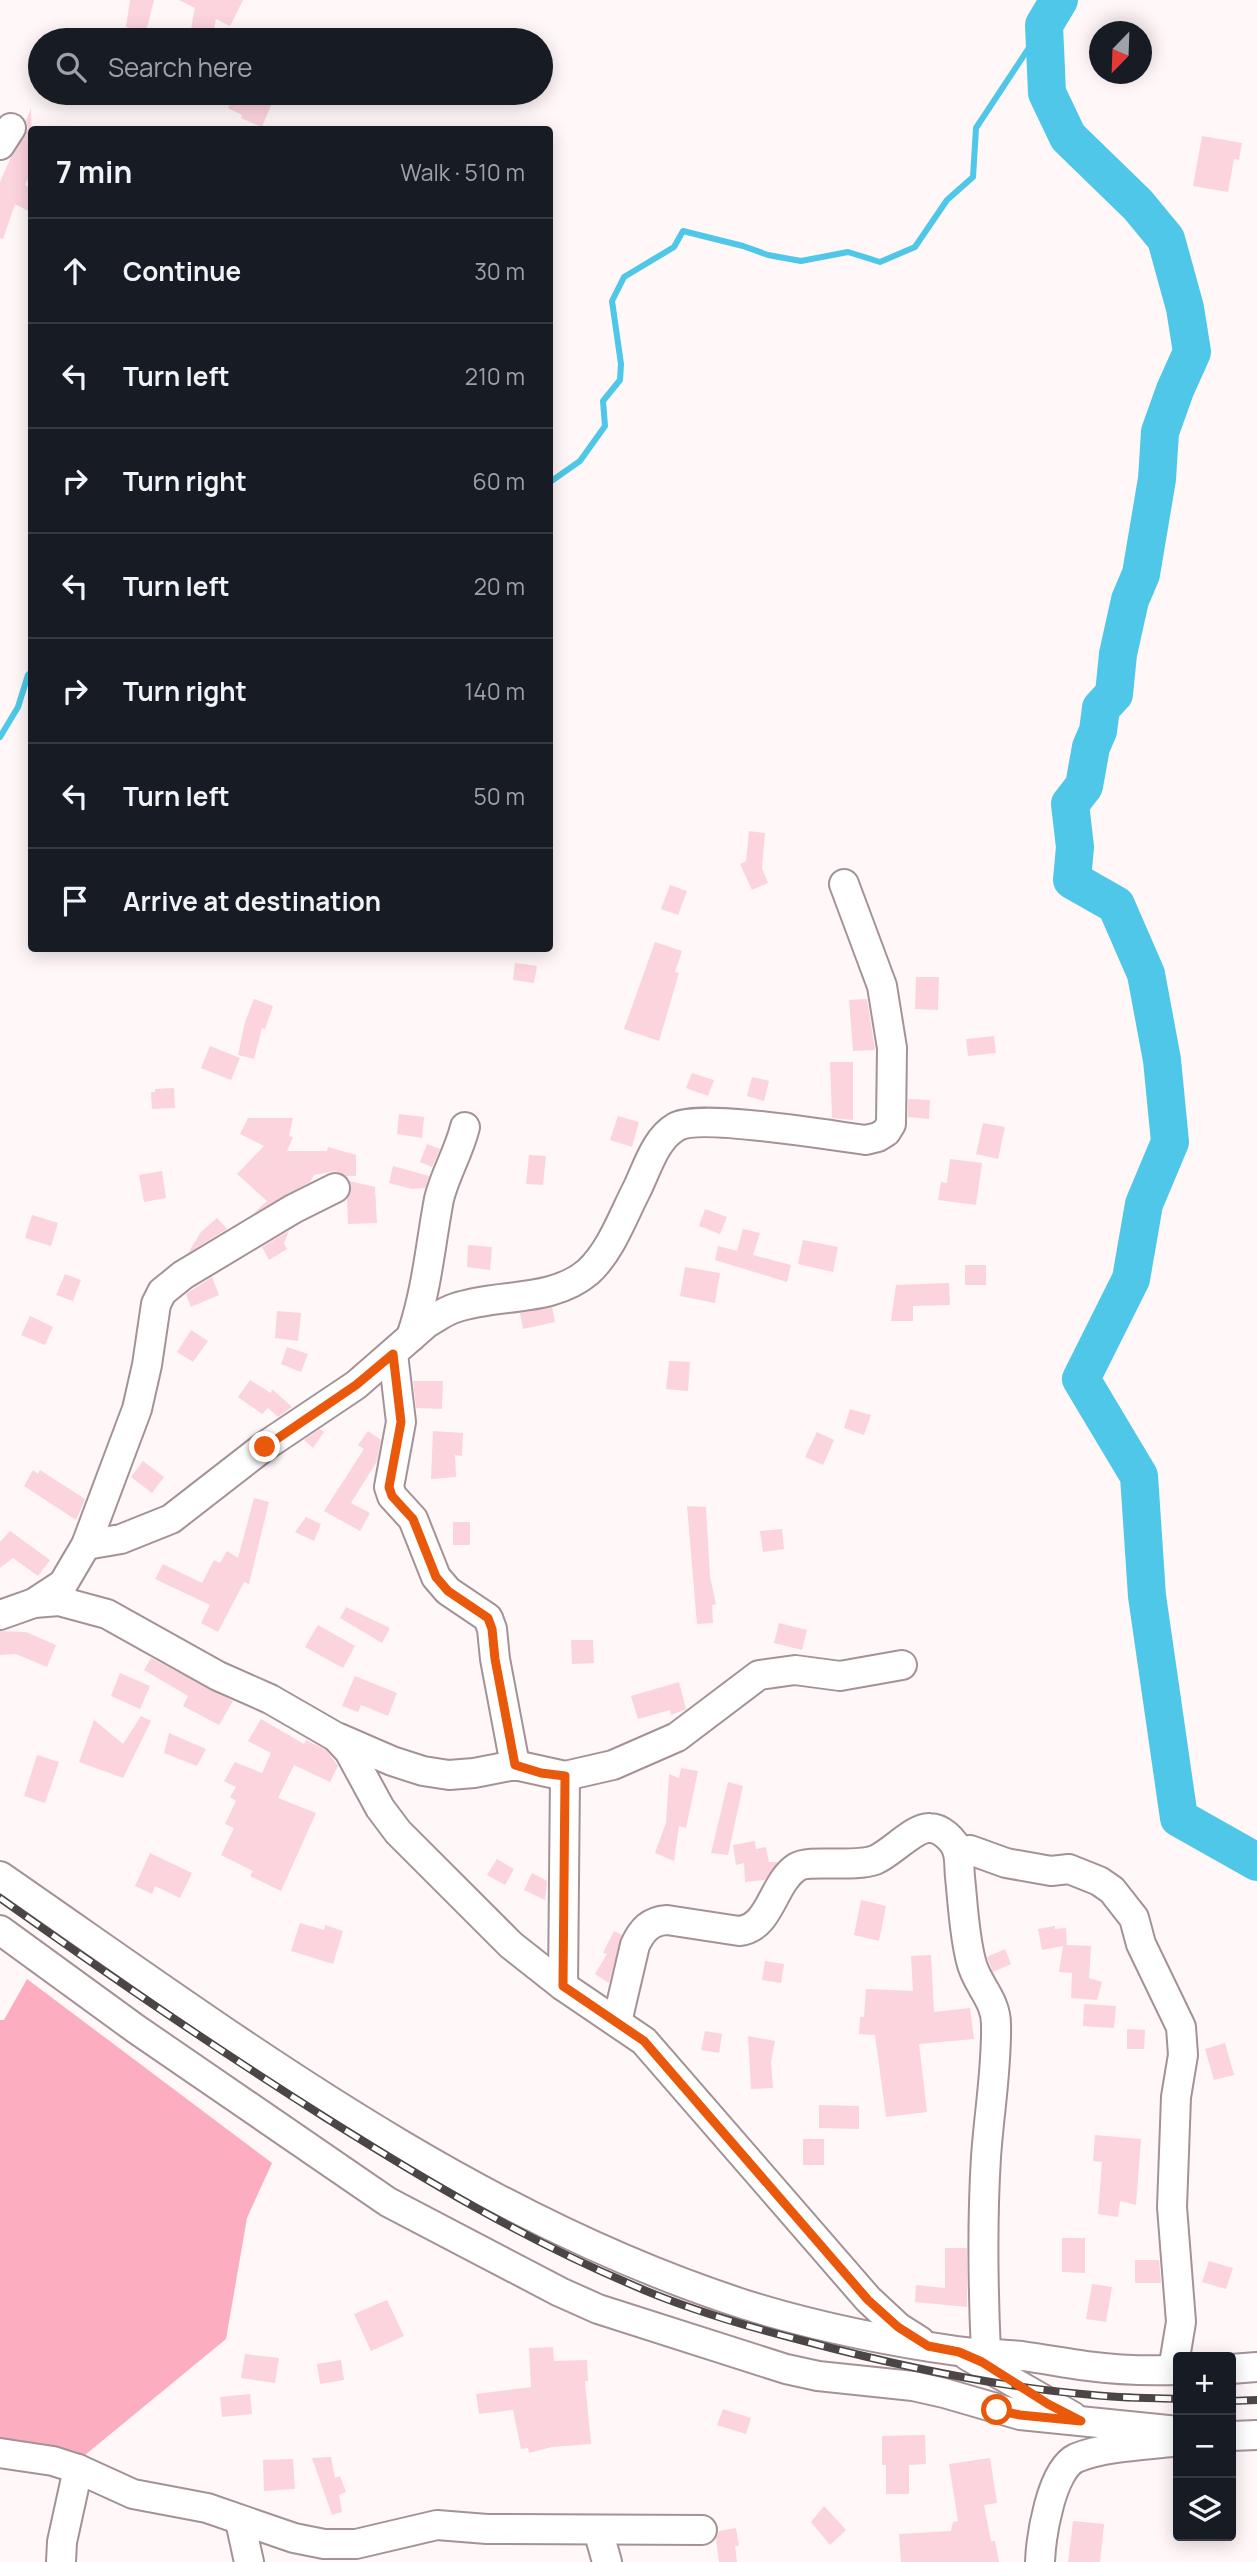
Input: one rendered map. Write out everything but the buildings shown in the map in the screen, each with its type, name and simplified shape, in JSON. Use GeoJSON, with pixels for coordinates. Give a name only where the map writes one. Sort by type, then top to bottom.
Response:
{"type":"FeatureCollection","features":[{"type":"Feature","properties":{"kind":"street"},"geometry":{"type":"LineString","coordinates":[[86,1545],[121,1539],[171,1519],[265,1447],[356,1385],[427,1323],[454,1308],[553,1290],[588,1272],[612,1239],[665,1135],[677,1125],[693,1121],[722,1122],[866,1140],[878,1138],[886,1132],[893,1112],[892,1048],[882,986],[844,884]]}},
{"type":"Feature","properties":{"kind":"street"},"geometry":{"type":"LineString","coordinates":[[465,1127],[439,1199],[423,1303],[402,1345],[401,1422],[389,1487],[392,1496],[413,1519],[436,1577],[448,1591],[488,1618],[515,1765]]}},
{"type":"Feature","properties":{"kind":"street"},"geometry":{"type":"LineString","coordinates":[[0,1615],[34,1603],[63,1584],[86,1545],[137,1409],[148,1365],[156,1304],[162,1292],[183,1275],[293,1209],[335,1188]]}},
{"type":"Feature","properties":{"kind":"street"},"geometry":{"type":"LineString","coordinates":[[34,1603],[59,1601],[107,1614],[218,1676],[270,1699],[336,1737],[392,1761],[423,1771],[449,1775],[515,1765],[541,1773],[565,1776],[612,1765],[677,1737],[759,1675],[795,1670],[840,1676],[902,1665]]}},
{"type":"Feature","properties":{"kind":"street"},"geometry":{"type":"LineString","coordinates":[[336,1737],[349,1751],[380,1808],[398,1832],[491,1927],[563,1986],[644,2041],[868,2300],[898,2327],[928,2346]]}},
{"type":"Feature","properties":{"kind":"street"},"geometry":{"type":"LineString","coordinates":[[563,1986],[565,1776]]}},
{"type":"Feature","properties":{"kind":"street"},"geometry":{"type":"LineString","coordinates":[[617,2022],[635,1945],[640,1934],[657,1921],[747,1930],[758,1923],[796,1867],[807,1863],[853,1864],[875,1860],[892,1851],[919,1830],[930,1828],[942,1832],[958,1851],[967,1946],[972,1965],[989,1994],[997,2023],[986,2158],[983,2281],[973,2353]]}},
{"type":"Feature","properties":{"kind":"street"},"geometry":{"type":"LineString","coordinates":[[958,1851],[970,1850],[1006,1863],[1051,1871],[1069,1869],[1112,1890],[1133,1917],[1141,1944],[1181,2027],[1183,2055],[1176,2097],[1172,2207],[1181,2322],[1178,2352]]}},
{"type":"Feature","properties":{"kind":"street"},"geometry":{"type":"LineString","coordinates":[[0,1876],[322,2097],[455,2176],[557,2231],[637,2266],[750,2306],[834,2328],[973,2353],[1090,2367],[1173,2370]]}},
{"type":"Feature","properties":{"kind":"street"},"geometry":{"type":"LineString","coordinates":[[0,1930],[136,2029],[388,2202],[560,2292],[598,2309],[786,2369],[818,2376],[913,2386],[1020,2415],[1173,2430]]}},
{"type":"Feature","properties":{"kind":"street"},"geometry":{"type":"LineString","coordinates":[[973,2353],[982,2362],[1048,2404],[1081,2421]]}},
{"type":"Feature","properties":{"kind":"street"},"geometry":{"type":"LineString","coordinates":[[1236,2369],[1257,2367]]}},
{"type":"Feature","properties":{"kind":"street"},"geometry":{"type":"LineString","coordinates":[[1236,2436],[1257,2435]]}},
{"type":"Feature","properties":{"kind":"street"},"geometry":{"type":"LineString","coordinates":[[1040,2562],[1044,2520],[1065,2468],[1075,2459],[1173,2442]]}},
{"type":"Feature","properties":{"kind":"street"},"geometry":{"type":"LineString","coordinates":[[0,2453],[78,2469],[133,2494],[207,2508],[294,2538],[324,2544],[356,2543],[437,2525],[487,2529],[702,2530]]}},
{"type":"Feature","properties":{"kind":"street"},"geometry":{"type":"LineString","coordinates":[[61,2562],[62,2542],[78,2469]]}},
{"type":"Feature","properties":{"kind":"street"},"geometry":{"type":"LineString","coordinates":[[240,2521],[249,2562]]}},
{"type":"Feature","properties":{"kind":"street"},"geometry":{"type":"LineString","coordinates":[[598,2530],[607,2562]]}},
{"type":"Feature","properties":{"kind":"shaded area"},"geometry":{"type":"Polygon","coordinates":[[[27,1979],[272,2163],[247,2218],[226,2339],[85,2455],[0,2445],[0,2020],[4,2020],[27,1979]]]}},
{"type":"Feature","properties":{"kind":"waterway"},"geometry":{"type":"LineString","coordinates":[[1059,0],[1044,25],[1047,93],[1068,137],[1138,205],[1166,239],[1185,308],[1192,352],[1160,432],[1157,479],[1141,574],[1130,600],[1118,654],[1114,694],[1101,708],[1084,786],[1070,804],[1075,847],[1072,880],[1116,905],[1146,974],[1162,1060],[1170,1142],[1144,1204],[1131,1279],[1081,1379],[1139,1476],[1147,1596],[1179,1818],[1257,1862]]}},
{"type":"Feature","properties":{"kind":"waterway"},"geometry":{"type":"LineString","coordinates":[[553,480],[580,461],[605,426],[603,401],[620,380],[621,364],[612,301],[624,277],[674,247],[683,231],[768,255],[801,261],[848,252],[880,262],[915,247],[947,200],[973,177],[976,128],[1044,25]]}},
{"type":"Feature","properties":{"kind":"waterway"},"geometry":{"type":"LineString","coordinates":[[0,737],[18,707],[28,675]]}},
{"type":"Feature","properties":{"kind":"railway"},"geometry":{"type":"LineString","coordinates":[[0,1898],[202,2038],[400,2164],[512,2228],[651,2293],[760,2329],[875,2359],[947,2374],[1020,2387],[1114,2397],[1173,2399]]}},
{"type":"Feature","properties":{"kind":"railway"},"geometry":{"type":"LineString","coordinates":[[1236,2401],[1257,2400]]}},
{"type":"Feature","properties":{"kind":"route"},"geometry":{"type":"LineString","coordinates":[[265,1447],[356,1385],[393,1354],[401,1422],[389,1487],[392,1496],[413,1519],[436,1577],[448,1591],[488,1618],[495,1643],[495,1659],[515,1765],[541,1773],[565,1776],[563,1986],[644,2041],[868,2300],[898,2327],[928,2346],[959,2352],[982,2362],[1048,2404],[1081,2421],[997,2410]]}}]}
